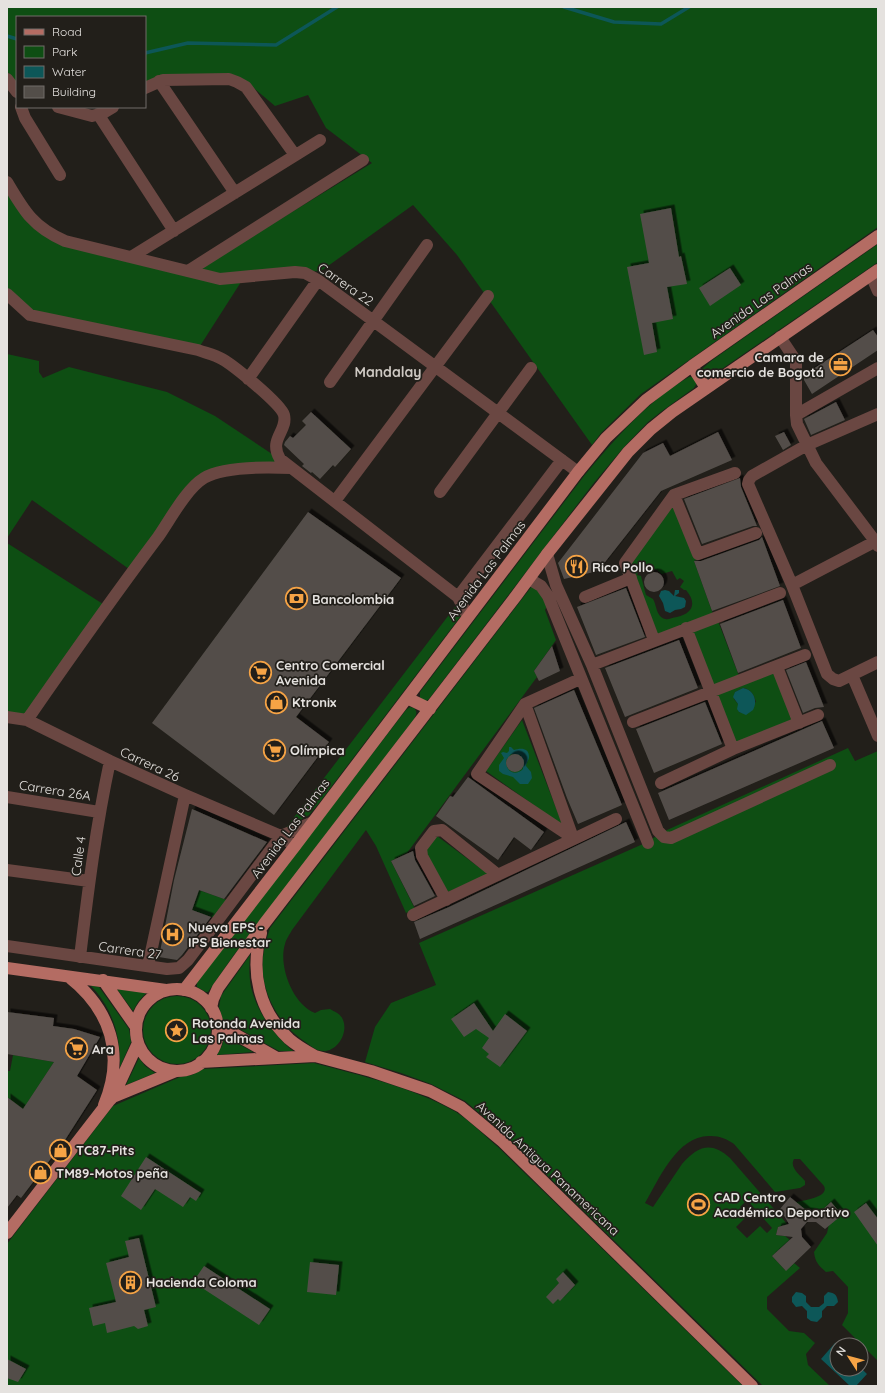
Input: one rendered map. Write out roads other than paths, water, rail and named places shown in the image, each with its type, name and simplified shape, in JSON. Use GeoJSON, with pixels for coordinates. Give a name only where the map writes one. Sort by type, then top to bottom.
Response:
{"type":"FeatureCollection","features":[{"type":"Feature","properties":{"kind":"main road","name":"Avenida Las Palmas"},"geometry":{"type":"LineString","coordinates":[[184,990],[578,472],[606,438],[646,400],[692,366],[878,236]]}},
{"type":"Feature","properties":{"kind":"main road"},"geometry":{"type":"LineString","coordinates":[[211,1008],[218,988],[264,924],[430,709],[547,554],[628,452],[651,429],[672,412],[874,273]]}},
{"type":"Feature","properties":{"kind":"main road"},"geometry":{"type":"LineString","coordinates":[[692,366],[706,388]]}},
{"type":"Feature","properties":{"kind":"main road"},"geometry":{"type":"LineString","coordinates":[[407,698],[430,709]]}},
{"type":"Feature","properties":{"kind":"main road"},"geometry":{"type":"LineString","coordinates":[[264,924],[256,956],[257,978],[261,995],[270,1015],[280,1029],[295,1044],[315,1056]]}},
{"type":"Feature","properties":{"kind":"main road"},"geometry":{"type":"LineString","coordinates":[[7,968],[168,990],[184,990],[197,994],[205,1000],[211,1008],[217,1024],[217,1034],[215,1043],[209,1054],[201,1062],[190,1069],[166,1069],[155,1065],[143,1054],[138,1043],[136,1027],[138,1016],[145,1005],[156,995],[168,990]]}},
{"type":"Feature","properties":{"kind":"main road"},"geometry":{"type":"LineString","coordinates":[[70,977],[93,999],[103,1015],[109,1030],[114,1054],[114,1066],[108,1102]]}},
{"type":"Feature","properties":{"kind":"main road"},"geometry":{"type":"LineString","coordinates":[[103,980],[136,1027]]}},
{"type":"Feature","properties":{"kind":"main road"},"geometry":{"type":"LineString","coordinates":[[217,1024],[277,1058]]}},
{"type":"Feature","properties":{"kind":"main road"},"geometry":{"type":"LineString","coordinates":[[7,1233],[108,1102],[138,1043]]}},
{"type":"Feature","properties":{"kind":"main road","name":"Avenida Antigua Panamericana"},"geometry":{"type":"LineString","coordinates":[[201,1062],[315,1056],[371,1071],[430,1091],[461,1107],[503,1142],[752,1386]]}},
{"type":"Feature","properties":{"kind":"main road"},"geometry":{"type":"LineString","coordinates":[[108,1102],[178,1070]]}},
{"type":"Feature","properties":{"kind":"street"},"geometry":{"type":"LineString","coordinates":[[146,88],[163,80],[229,79],[238,82],[246,87],[295,156]]}},
{"type":"Feature","properties":{"kind":"street"},"geometry":{"type":"LineString","coordinates":[[7,80],[16,91]]}},
{"type":"Feature","properties":{"kind":"street"},"geometry":{"type":"LineString","coordinates":[[159,81],[235,193]]}},
{"type":"Feature","properties":{"kind":"street"},"geometry":{"type":"LineString","coordinates":[[21,108],[25,118],[60,175]]}},
{"type":"Feature","properties":{"kind":"street"},"geometry":{"type":"LineString","coordinates":[[62,108],[92,116],[111,108]]}},
{"type":"Feature","properties":{"kind":"street"},"geometry":{"type":"LineString","coordinates":[[98,114],[174,231]]}},
{"type":"Feature","properties":{"kind":"street"},"geometry":{"type":"LineString","coordinates":[[131,257],[320,140]]}},
{"type":"Feature","properties":{"kind":"street"},"geometry":{"type":"LineString","coordinates":[[188,271],[363,160]]}},
{"type":"Feature","properties":{"kind":"street","name":"Carrera 22"},"geometry":{"type":"LineString","coordinates":[[7,182],[29,216],[50,234],[65,241],[220,279],[305,273],[318,280],[578,472]]}},
{"type":"Feature","properties":{"kind":"street"},"geometry":{"type":"LineString","coordinates":[[330,382],[427,245]]}},
{"type":"Feature","properties":{"kind":"street"},"geometry":{"type":"LineString","coordinates":[[874,273],[878,291]]}},
{"type":"Feature","properties":{"kind":"street"},"geometry":{"type":"LineString","coordinates":[[248,379],[318,280]]}},
{"type":"Feature","properties":{"kind":"street"},"geometry":{"type":"LineString","coordinates":[[7,294],[30,315],[198,350],[222,359],[277,404],[284,415],[283,425],[276,441],[276,452],[280,459],[458,597],[468,617]]}},
{"type":"Feature","properties":{"kind":"street"},"geometry":{"type":"LineString","coordinates":[[335,501],[488,296]]}},
{"type":"Feature","properties":{"kind":"street"},"geometry":{"type":"LineString","coordinates":[[780,337],[796,361],[797,424],[816,463],[877,542],[792,585]]}},
{"type":"Feature","properties":{"kind":"street"},"geometry":{"type":"LineString","coordinates":[[440,492],[531,368]]}},
{"type":"Feature","properties":{"kind":"street"},"geometry":{"type":"LineString","coordinates":[[796,415],[878,368]]}},
{"type":"Feature","properties":{"kind":"street"},"geometry":{"type":"LineString","coordinates":[[878,414],[807,445],[755,474],[748,482],[753,497],[792,585],[827,674],[836,681],[842,680],[878,662]]}},
{"type":"Feature","properties":{"kind":"street"},"geometry":{"type":"LineString","coordinates":[[458,597],[562,460]]}},
{"type":"Feature","properties":{"kind":"street"},"geometry":{"type":"LineString","coordinates":[[27,720],[190,490],[204,478],[214,473],[228,470],[268,467],[291,468]]}},
{"type":"Feature","properties":{"kind":"street"},"geometry":{"type":"LineString","coordinates":[[654,640],[625,563],[674,495],[735,473]]}},
{"type":"Feature","properties":{"kind":"street"},"geometry":{"type":"LineString","coordinates":[[674,495],[698,554],[756,533]]}},
{"type":"Feature","properties":{"kind":"street"},"geometry":{"type":"LineString","coordinates":[[547,554],[556,585],[592,665],[658,831],[664,837],[671,838],[830,765]]}},
{"type":"Feature","properties":{"kind":"street"},"geometry":{"type":"LineString","coordinates":[[585,597],[631,578]]}},
{"type":"Feature","properties":{"kind":"street"},"geometry":{"type":"LineString","coordinates":[[529,579],[541,586],[548,596],[580,679],[648,843]]}},
{"type":"Feature","properties":{"kind":"street"},"geometry":{"type":"LineString","coordinates":[[592,665],[780,593]]}},
{"type":"Feature","properties":{"kind":"street"},"geometry":{"type":"LineString","coordinates":[[458,597],[480,601]]}},
{"type":"Feature","properties":{"kind":"street"},"geometry":{"type":"LineString","coordinates":[[686,628],[733,749]]}},
{"type":"Feature","properties":{"kind":"street"},"geometry":{"type":"LineString","coordinates":[[633,722],[805,655]]}},
{"type":"Feature","properties":{"kind":"street"},"geometry":{"type":"LineString","coordinates":[[777,667],[799,723]]}},
{"type":"Feature","properties":{"kind":"street"},"geometry":{"type":"LineString","coordinates":[[852,675],[878,736]]}},
{"type":"Feature","properties":{"kind":"street"},"geometry":{"type":"LineString","coordinates":[[573,838],[477,774],[525,704],[580,679]]}},
{"type":"Feature","properties":{"kind":"street"},"geometry":{"type":"LineString","coordinates":[[525,704],[573,838]]}},
{"type":"Feature","properties":{"kind":"street"},"geometry":{"type":"LineString","coordinates":[[661,783],[733,749],[818,715]]}},
{"type":"Feature","properties":{"kind":"street","name":"Carrera 26"},"geometry":{"type":"LineString","coordinates":[[7,717],[27,720],[110,761],[281,836],[295,846]]}},
{"type":"Feature","properties":{"kind":"street","name":"Calle 4"},"geometry":{"type":"LineString","coordinates":[[80,957],[99,812],[110,761]]}},
{"type":"Feature","properties":{"kind":"street"},"geometry":{"type":"LineString","coordinates":[[148,966],[185,795]]}},
{"type":"Feature","properties":{"kind":"street","name":"Carrera 26A"},"geometry":{"type":"LineString","coordinates":[[7,797],[99,812]]}},
{"type":"Feature","properties":{"kind":"street"},"geometry":{"type":"LineString","coordinates":[[413,915],[616,818]]}},
{"type":"Feature","properties":{"kind":"street"},"geometry":{"type":"LineString","coordinates":[[281,836],[313,822]]}},
{"type":"Feature","properties":{"kind":"street"},"geometry":{"type":"LineString","coordinates":[[446,900],[422,856],[421,848],[434,831],[442,830],[498,874]]}},
{"type":"Feature","properties":{"kind":"street","name":"Carrera 27"},"geometry":{"type":"LineString","coordinates":[[7,946],[173,969],[184,965],[281,836]]}},
{"type":"Feature","properties":{"kind":"street"},"geometry":{"type":"LineString","coordinates":[[7,870],[89,881]]}},
{"type":"Feature","properties":{"kind":"water"},"geometry":{"type":"Polygon","coordinates":[[[675,590],[679,590],[679,593],[675,596],[684,598],[686,601],[685,607],[670,613],[665,611],[659,596],[661,591],[669,591],[674,596],[675,590]]]}},
{"type":"Feature","properties":{"kind":"water"},"geometry":{"type":"Polygon","coordinates":[[[743,688],[752,693],[755,700],[753,710],[746,715],[739,712],[737,709],[738,704],[733,697],[735,692],[743,688]]]}},
{"type":"Feature","properties":{"kind":"water"},"geometry":{"type":"Polygon","coordinates":[[[509,747],[511,747],[514,750],[524,749],[528,751],[529,757],[526,766],[531,772],[532,778],[528,784],[520,784],[513,777],[499,771],[499,765],[504,758],[501,753],[507,753],[509,751],[509,747]],[[511,754],[506,760],[507,767],[511,772],[517,773],[523,769],[523,760],[520,755],[511,754]]]}},
{"type":"Feature","properties":{"kind":"water"},"geometry":{"type":"Polygon","coordinates":[[[796,1292],[802,1293],[806,1296],[806,1302],[811,1307],[819,1307],[824,1303],[824,1296],[828,1292],[835,1295],[838,1302],[834,1306],[827,1306],[822,1311],[822,1317],[817,1322],[811,1321],[807,1318],[807,1311],[802,1306],[796,1307],[792,1302],[792,1297],[796,1292]]]}},
{"type":"Feature","properties":{"kind":"water"},"geometry":{"type":"Polygon","coordinates":[[[829,1350],[829,1366],[821,1359],[829,1350]]]}},
{"type":"Feature","properties":{"kind":"water"},"geometry":{"type":"Polygon","coordinates":[[[840,1377],[864,1377],[856,1386],[850,1386],[840,1377]]]}},
{"type":"Feature","properties":{"kind":"waterway"},"geometry":{"type":"LineString","coordinates":[[146,53],[188,43],[276,45],[337,7]]}},
{"type":"Feature","properties":{"kind":"waterway"},"geometry":{"type":"LineString","coordinates":[[564,7],[614,22],[661,24],[689,7]]}},
{"type":"Feature","properties":{"kind":"waterway"},"geometry":{"type":"LineString","coordinates":[[7,36],[16,39]]}},
{"type":"Feature","properties":{"kind":"place","name":"Camara de comercio de Bogotá"},"geometry":{"type":"Point","coordinates":[840,364]}},
{"type":"Feature","properties":{"kind":"place","name":"Rico Pollo"},"geometry":{"type":"Point","coordinates":[577,567]}},
{"type":"Feature","properties":{"kind":"place","name":"Bancolombia"},"geometry":{"type":"Point","coordinates":[297,599]}},
{"type":"Feature","properties":{"kind":"place","name":"Centro Comercial Avenida"},"geometry":{"type":"Point","coordinates":[260,672]}},
{"type":"Feature","properties":{"kind":"place","name":"Ktronix"},"geometry":{"type":"Point","coordinates":[277,702]}},
{"type":"Feature","properties":{"kind":"place","name":"Olímpica"},"geometry":{"type":"Point","coordinates":[275,750]}},
{"type":"Feature","properties":{"kind":"place","name":"Nueva EPS - IPS Bienestar"},"geometry":{"type":"Point","coordinates":[172,934]}},
{"type":"Feature","properties":{"kind":"place","name":"Rotonda Avenida Las Palmas"},"geometry":{"type":"Point","coordinates":[177,1030]}},
{"type":"Feature","properties":{"kind":"place","name":"Ara"},"geometry":{"type":"Point","coordinates":[77,1049]}},
{"type":"Feature","properties":{"kind":"place","name":"TC87-Pits"},"geometry":{"type":"Point","coordinates":[61,1150]}},
{"type":"Feature","properties":{"kind":"place","name":"TM89-Motos peña"},"geometry":{"type":"Point","coordinates":[40,1173]}},
{"type":"Feature","properties":{"kind":"place","name":"CAD Centro Académico Deportivo"},"geometry":{"type":"Point","coordinates":[699,1204]}},
{"type":"Feature","properties":{"kind":"place","name":"Hacienda Coloma"},"geometry":{"type":"Point","coordinates":[130,1282]}},
{"type":"Feature","properties":{"kind":"district","name":"Mandalay"},"geometry":{"type":"Point","coordinates":[388,372]}}]}
